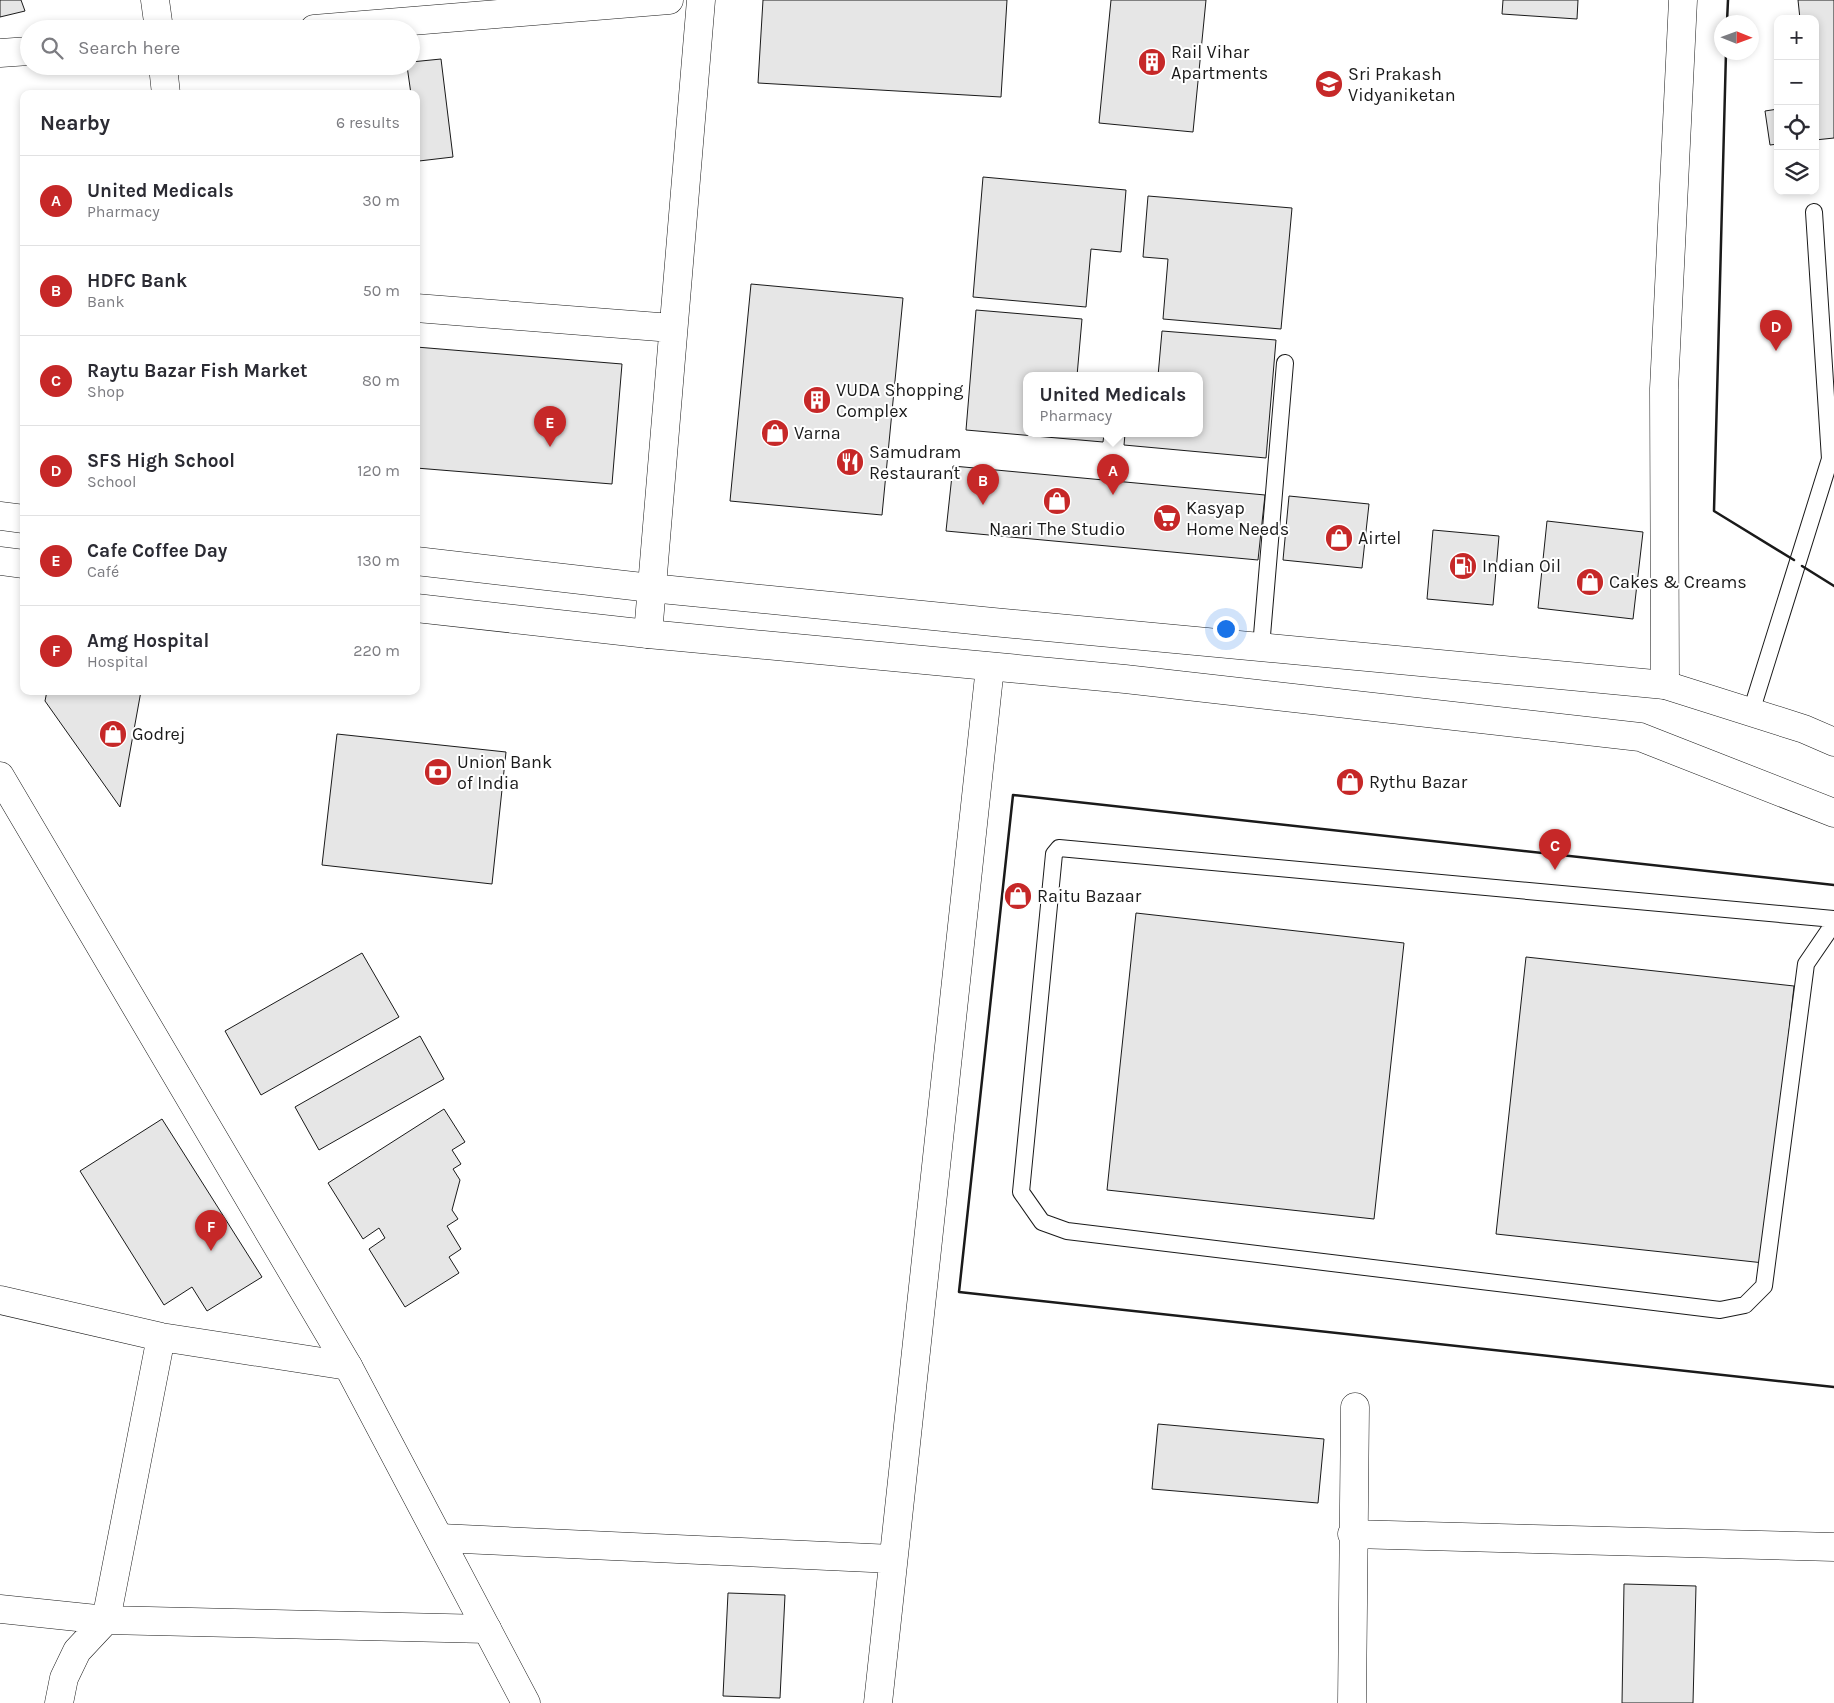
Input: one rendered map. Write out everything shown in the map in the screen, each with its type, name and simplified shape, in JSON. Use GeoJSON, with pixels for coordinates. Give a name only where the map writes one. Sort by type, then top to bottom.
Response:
{"type":"FeatureCollection","features":[{"type":"Feature","properties":{"kind":"street"},"geometry":{"type":"LineString","coordinates":[[155,0],[158,20]]}},
{"type":"Feature","properties":{"kind":"street"},"geometry":{"type":"LineString","coordinates":[[420,20],[669,0]]}},
{"type":"Feature","properties":{"kind":"street"},"geometry":{"type":"LineString","coordinates":[[648,634],[672,328],[701,0]]}},
{"type":"Feature","properties":{"kind":"street"},"geometry":{"type":"LineString","coordinates":[[1665,685],[1664,389],[1683,0]]}},
{"type":"Feature","properties":{"kind":"street"},"geometry":{"type":"LineString","coordinates":[[0,53],[20,52]]}},
{"type":"Feature","properties":{"kind":"street"},"geometry":{"type":"LineString","coordinates":[[164,75],[166,90]]}},
{"type":"Feature","properties":{"kind":"street"},"geometry":{"type":"LineString","coordinates":[[420,308],[672,328]]}},
{"type":"Feature","properties":{"kind":"street"},"geometry":{"type":"LineString","coordinates":[[0,516],[20,518]]}},
{"type":"Feature","properties":{"kind":"street"},"geometry":{"type":"LineString","coordinates":[[0,561],[20,564]]}},
{"type":"Feature","properties":{"kind":"street"},"geometry":{"type":"LineString","coordinates":[[420,562],[651,588],[1665,685],[1804,729],[1834,742]]}},
{"type":"Feature","properties":{"kind":"street"},"geometry":{"type":"LineString","coordinates":[[420,608],[648,634],[1126,679],[1640,737],[1834,813]]}},
{"type":"Feature","properties":{"kind":"street"},"geometry":{"type":"LineString","coordinates":[[878,1703],[990,667]]}},
{"type":"Feature","properties":{"kind":"street"},"geometry":{"type":"LineString","coordinates":[[0,776],[348,1366],[526,1703]]}},
{"type":"Feature","properties":{"kind":"street"},"geometry":{"type":"LineString","coordinates":[[0,1300],[161,1336],[348,1366]]}},
{"type":"Feature","properties":{"kind":"street"},"geometry":{"type":"LineString","coordinates":[[59,1703],[64,1678],[77,1650],[106,1620],[161,1336]]}},
{"type":"Feature","properties":{"kind":"street"},"geometry":{"type":"LineString","coordinates":[[1352,1703],[1354,1407]]}},
{"type":"Feature","properties":{"kind":"street"},"geometry":{"type":"LineString","coordinates":[[1352,1534],[1834,1547]]}},
{"type":"Feature","properties":{"kind":"street"},"geometry":{"type":"LineString","coordinates":[[440,1538],[893,1559]]}},
{"type":"Feature","properties":{"kind":"street"},"geometry":{"type":"LineString","coordinates":[[0,1609],[106,1620],[487,1629]]}},
{"type":"Feature","properties":{"kind":"lane"},"geometry":{"type":"LineString","coordinates":[[1751,712],[1830,459],[1814,212]]}},
{"type":"Feature","properties":{"kind":"lane"},"geometry":{"type":"LineString","coordinates":[[1261,647],[1285,363]]}},
{"type":"Feature","properties":{"kind":"lane"},"geometry":{"type":"LineString","coordinates":[[1834,919],[1059,848],[1054,854],[1021,1192],[1042,1222],[1067,1231],[1720,1310],[1745,1305],[1764,1286],[1806,964],[1834,923]]}},
{"type":"Feature","properties":{"kind":"building"},"geometry":{"type":"Polygon","coordinates":[[[0,0],[21,0],[25,11],[0,17],[0,0]]]}},
{"type":"Feature","properties":{"kind":"building"},"geometry":{"type":"Polygon","coordinates":[[[763,0],[1007,0],[1001,97],[758,83],[763,0]]]}},
{"type":"Feature","properties":{"kind":"building","name":"Rail Vihar Apartments"},"geometry":{"type":"Polygon","coordinates":[[[1111,0],[1206,0],[1193,132],[1099,123],[1111,0]]]}},
{"type":"Feature","properties":{"kind":"building"},"geometry":{"type":"Polygon","coordinates":[[[1503,0],[1578,0],[1577,19],[1502,14],[1503,0]]]}},
{"type":"Feature","properties":{"kind":"building"},"geometry":{"type":"Polygon","coordinates":[[[1798,0],[1834,0],[1834,138],[1819,140],[1819,15],[1800,15],[1798,0]]]}},
{"type":"Feature","properties":{"kind":"building"},"geometry":{"type":"Polygon","coordinates":[[[441,59],[453,157],[420,161],[420,90],[410,90],[408,75],[420,75],[420,61],[441,59]]]}},
{"type":"Feature","properties":{"kind":"building"},"geometry":{"type":"Polygon","coordinates":[[[1774,110],[1774,144],[1770,145],[1765,111],[1774,110]]]}},
{"type":"Feature","properties":{"kind":"building"},"geometry":{"type":"Polygon","coordinates":[[[983,177],[1126,190],[1121,252],[1091,249],[1086,307],[973,297],[983,177]]]}},
{"type":"Feature","properties":{"kind":"building"},"geometry":{"type":"Polygon","coordinates":[[[1148,196],[1292,208],[1281,329],[1163,319],[1168,259],[1143,257],[1148,196]]]}},
{"type":"Feature","properties":{"kind":"building","name":"VUDA Shopping Complex"},"geometry":{"type":"Polygon","coordinates":[[[751,284],[903,298],[882,515],[730,501],[751,284]]]}},
{"type":"Feature","properties":{"kind":"building"},"geometry":{"type":"Polygon","coordinates":[[[976,310],[1082,319],[1077,372],[1023,372],[1023,435],[966,430],[976,310]]]}},
{"type":"Feature","properties":{"kind":"building"},"geometry":{"type":"Polygon","coordinates":[[[1162,331],[1276,340],[1266,458],[1124,445],[1125,437],[1203,437],[1203,372],[1158,372],[1162,331]]]}},
{"type":"Feature","properties":{"kind":"building"},"geometry":{"type":"Polygon","coordinates":[[[420,347],[622,364],[612,484],[420,468],[420,347]]]}},
{"type":"Feature","properties":{"kind":"building"},"geometry":{"type":"Polygon","coordinates":[[[1046,437],[1104,437],[1103,442],[1046,437]]]}},
{"type":"Feature","properties":{"kind":"building"},"geometry":{"type":"Polygon","coordinates":[[[953,466],[1265,495],[1258,560],[946,531],[953,466]]]}},
{"type":"Feature","properties":{"kind":"building"},"geometry":{"type":"Polygon","coordinates":[[[1289,496],[1369,504],[1362,568],[1283,560],[1289,496]]]}},
{"type":"Feature","properties":{"kind":"building"},"geometry":{"type":"Polygon","coordinates":[[[1547,521],[1643,532],[1633,619],[1538,608],[1547,521]]]}},
{"type":"Feature","properties":{"kind":"building"},"geometry":{"type":"Polygon","coordinates":[[[1433,530],[1499,536],[1493,605],[1427,599],[1433,530]]]}},
{"type":"Feature","properties":{"kind":"building"},"geometry":{"type":"Polygon","coordinates":[[[46,695],[140,695],[120,807],[45,701],[46,695]]]}},
{"type":"Feature","properties":{"kind":"building"},"geometry":{"type":"Polygon","coordinates":[[[337,734],[506,752],[492,884],[322,865],[337,734]]]}},
{"type":"Feature","properties":{"kind":"building"},"geometry":{"type":"Polygon","coordinates":[[[1136,913],[1404,943],[1374,1219],[1107,1190],[1136,913]]]}},
{"type":"Feature","properties":{"kind":"building"},"geometry":{"type":"Polygon","coordinates":[[[362,953],[399,1017],[261,1095],[225,1031],[362,953]]]}},
{"type":"Feature","properties":{"kind":"building"},"geometry":{"type":"Polygon","coordinates":[[[1526,957],[1794,986],[1764,1263],[1496,1234],[1526,957]]]}},
{"type":"Feature","properties":{"kind":"building"},"geometry":{"type":"Polygon","coordinates":[[[420,1036],[444,1079],[319,1150],[295,1107],[420,1036]]]}},
{"type":"Feature","properties":{"kind":"building"},"geometry":{"type":"Polygon","coordinates":[[[444,1109],[465,1142],[452,1150],[461,1164],[453,1169],[460,1180],[452,1210],[458,1219],[447,1226],[461,1249],[449,1257],[459,1273],[405,1307],[369,1249],[385,1238],[379,1228],[363,1239],[328,1183],[444,1109]]]}},
{"type":"Feature","properties":{"kind":"building"},"geometry":{"type":"Polygon","coordinates":[[[162,1119],[262,1277],[207,1311],[192,1287],[164,1305],[80,1171],[162,1119]]]}},
{"type":"Feature","properties":{"kind":"building"},"geometry":{"type":"Polygon","coordinates":[[[1158,1424],[1324,1439],[1318,1503],[1152,1489],[1158,1424]]]}},
{"type":"Feature","properties":{"kind":"building"},"geometry":{"type":"Polygon","coordinates":[[[1624,1584],[1696,1586],[1693,1703],[1622,1703],[1624,1584]]]}},
{"type":"Feature","properties":{"kind":"building"},"geometry":{"type":"Polygon","coordinates":[[[728,1593],[785,1595],[780,1698],[723,1696],[728,1593]]]}},
{"type":"Feature","properties":{"kind":"wall"},"geometry":{"type":"LineString","coordinates":[[1727,15],[1728,0]]}},
{"type":"Feature","properties":{"kind":"wall"},"geometry":{"type":"LineString","coordinates":[[1726,60],[1714,511],[1794,560]]}},
{"type":"Feature","properties":{"kind":"wall"},"geometry":{"type":"LineString","coordinates":[[1802,566],[1834,586]]}},
{"type":"Feature","properties":{"kind":"wall"},"geometry":{"type":"LineString","coordinates":[[1834,885],[1013,795],[959,1292],[1834,1387]]}},
{"type":"Feature","properties":{"kind":"place","name":"Rail Vihar Apartments"},"geometry":{"type":"Point","coordinates":[1152,62]}},
{"type":"Feature","properties":{"kind":"place","name":"Sri Prakash Vidyaniketan"},"geometry":{"type":"Point","coordinates":[1329,84]}},
{"type":"Feature","properties":{"kind":"place","name":"SFS High School"},"geometry":{"type":"Point","coordinates":[1776,351]}},
{"type":"Feature","properties":{"kind":"place","name":"VUDA Shopping Complex"},"geometry":{"type":"Point","coordinates":[817,400]}},
{"type":"Feature","properties":{"kind":"place","name":"Varna"},"geometry":{"type":"Point","coordinates":[775,433]}},
{"type":"Feature","properties":{"kind":"place","name":"Cafe Coffee Day"},"geometry":{"type":"Point","coordinates":[550,447]}},
{"type":"Feature","properties":{"kind":"place","name":"Samudram Restaurant"},"geometry":{"type":"Point","coordinates":[850,462]}},
{"type":"Feature","properties":{"kind":"place","name":"United Medicals"},"geometry":{"type":"Point","coordinates":[1113,495]}},
{"type":"Feature","properties":{"kind":"place","name":"Naari The Studio"},"geometry":{"type":"Point","coordinates":[1057,501]}},
{"type":"Feature","properties":{"kind":"place","name":"HDFC Bank"},"geometry":{"type":"Point","coordinates":[983,505]}},
{"type":"Feature","properties":{"kind":"place","name":"Kasyap Home Needs"},"geometry":{"type":"Point","coordinates":[1167,518]}},
{"type":"Feature","properties":{"kind":"place","name":"Airtel"},"geometry":{"type":"Point","coordinates":[1339,538]}},
{"type":"Feature","properties":{"kind":"place","name":"Indian Oil"},"geometry":{"type":"Point","coordinates":[1463,566]}},
{"type":"Feature","properties":{"kind":"place","name":"Cakes & Creams"},"geometry":{"type":"Point","coordinates":[1590,582]}},
{"type":"Feature","properties":{"kind":"place","name":"Godrej"},"geometry":{"type":"Point","coordinates":[113,734]}},
{"type":"Feature","properties":{"kind":"place","name":"Union Bank of India"},"geometry":{"type":"Point","coordinates":[438,772]}},
{"type":"Feature","properties":{"kind":"place","name":"Rythu Bazar"},"geometry":{"type":"Point","coordinates":[1350,782]}},
{"type":"Feature","properties":{"kind":"place","name":"Raytu Bazar Fish Market"},"geometry":{"type":"Point","coordinates":[1555,870]}},
{"type":"Feature","properties":{"kind":"place","name":"Raitu Bazaar"},"geometry":{"type":"Point","coordinates":[1018,896]}},
{"type":"Feature","properties":{"kind":"place","name":"Amg Hospital"},"geometry":{"type":"Point","coordinates":[211,1251]}}]}
